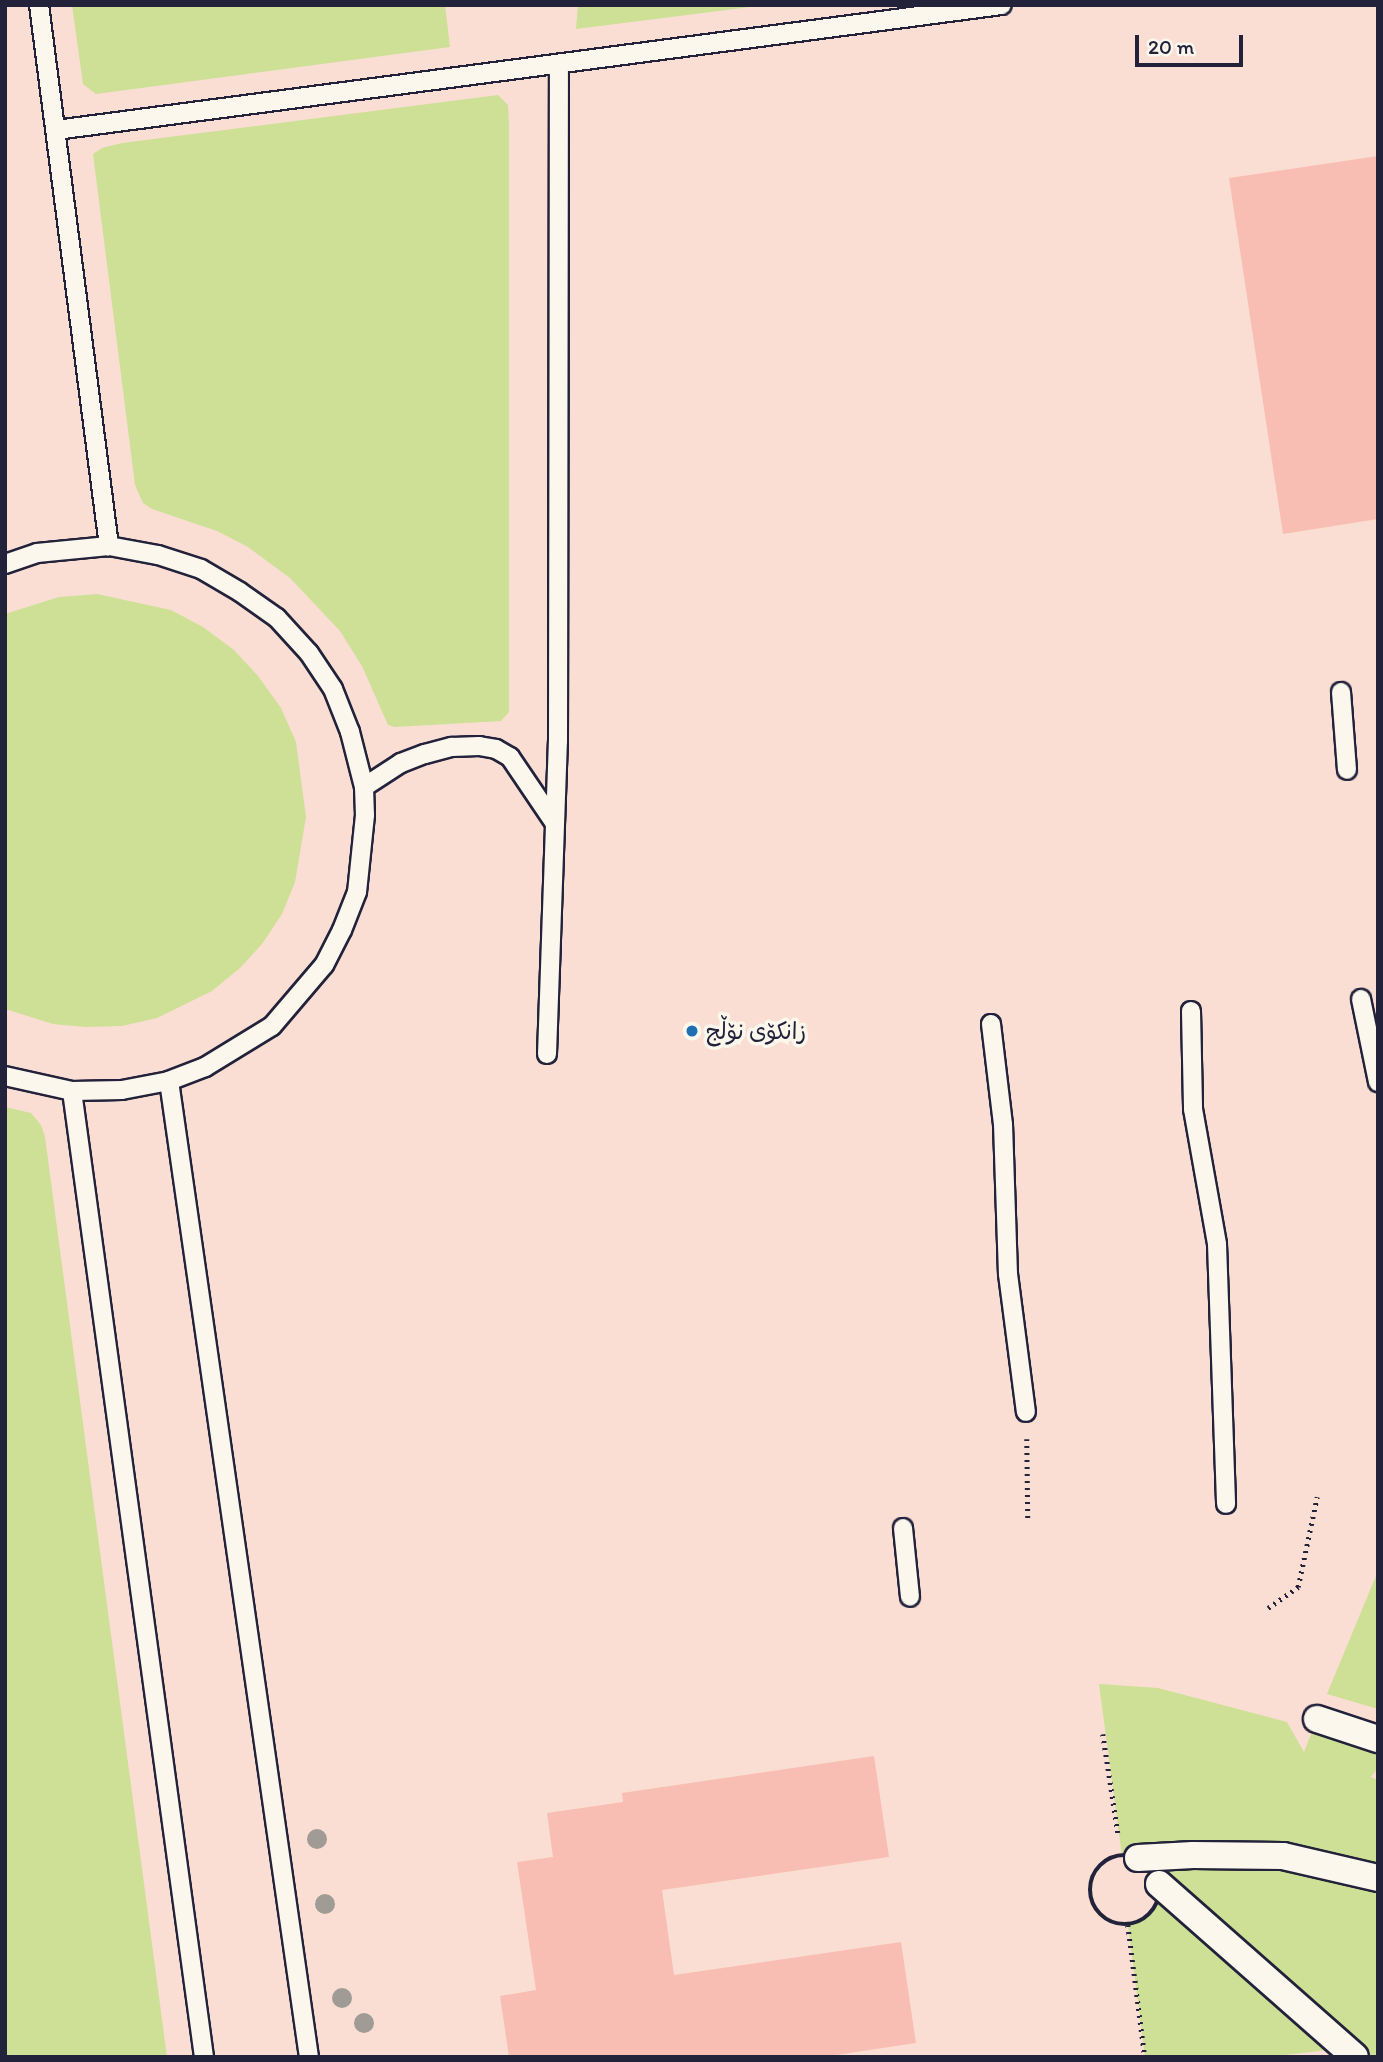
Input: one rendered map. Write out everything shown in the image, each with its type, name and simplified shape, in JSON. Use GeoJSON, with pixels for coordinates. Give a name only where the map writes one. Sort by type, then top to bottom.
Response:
{"type":"FeatureCollection","features":[{"type":"Feature","properties":{"kind":"street"},"geometry":{"type":"LineString","coordinates":[[1317,1719],[1378,1739]]}},
{"type":"Feature","properties":{"kind":"street"},"geometry":{"type":"LineString","coordinates":[[1130,1857],[1283,1856],[1378,1878]]}},
{"type":"Feature","properties":{"kind":"street"},"geometry":{"type":"LineString","coordinates":[[1158,1884],[1355,2057]]}},
{"type":"Feature","properties":{"kind":"lane"},"geometry":{"type":"LineString","coordinates":[[39,5],[109,546]]}},
{"type":"Feature","properties":{"kind":"lane"},"geometry":{"type":"LineString","coordinates":[[56,130],[1002,5]]}},
{"type":"Feature","properties":{"kind":"lane"},"geometry":{"type":"LineString","coordinates":[[547,1055],[558,741],[559,64]]}},
{"type":"Feature","properties":{"kind":"lane"},"geometry":{"type":"LineString","coordinates":[[5,564],[37,553],[109,546],[158,555],[201,569],[277,618],[309,653],[333,689],[350,732],[363,787],[363,854],[357,892],[324,965],[272,1026],[205,1067],[169,1081],[122,1090],[72,1090],[5,1076]]}},
{"type":"Feature","properties":{"kind":"lane"},"geometry":{"type":"LineString","coordinates":[[1341,691],[1346,770]]}},
{"type":"Feature","properties":{"kind":"lane"},"geometry":{"type":"LineString","coordinates":[[363,787],[401,763],[425,754],[452,747],[479,746],[496,749],[510,757],[554,822]]}},
{"type":"Feature","properties":{"kind":"lane"},"geometry":{"type":"LineString","coordinates":[[1361,999],[1378,1083]]}},
{"type":"Feature","properties":{"kind":"lane"},"geometry":{"type":"LineString","coordinates":[[1191,1011],[1193,1109],[1217,1244],[1226,1504]]}},
{"type":"Feature","properties":{"kind":"lane"},"geometry":{"type":"LineString","coordinates":[[991,1024],[1003,1124],[1008,1274],[1026,1412]]}},
{"type":"Feature","properties":{"kind":"lane"},"geometry":{"type":"LineString","coordinates":[[169,1081],[309,2057]]}},
{"type":"Feature","properties":{"kind":"lane"},"geometry":{"type":"LineString","coordinates":[[72,1090],[204,2057]]}},
{"type":"Feature","properties":{"kind":"lane"},"geometry":{"type":"LineString","coordinates":[[903,1528],[910,1597]]}},
{"type":"Feature","properties":{"kind":"path"},"geometry":{"type":"LineString","coordinates":[[1026,1412],[1028,1518]]}},
{"type":"Feature","properties":{"kind":"path"},"geometry":{"type":"LineString","coordinates":[[1268,1608],[1298,1587],[1317,1497]]}},
{"type":"Feature","properties":{"kind":"path"},"geometry":{"type":"LineString","coordinates":[[1103,1734],[1130,1857]]}},
{"type":"Feature","properties":{"kind":"path"},"geometry":{"type":"LineString","coordinates":[[1130,1857],[1152,1868],[1158,1884],[1158,1901],[1153,1912],[1145,1919],[1128,1925],[1111,1923],[1101,1916],[1090,1895],[1091,1884],[1101,1864],[1130,1857]]}},
{"type":"Feature","properties":{"kind":"path"},"geometry":{"type":"LineString","coordinates":[[1128,1925],[1145,2057]]}},
{"type":"Feature","properties":{"kind":"shaded area","name":"زانکۆی نۆڵج"},"geometry":{"type":"Polygon","coordinates":[[[5,5],[1378,5],[1378,2057],[5,2057],[5,5]]]}},
{"type":"Feature","properties":{"kind":"green space"},"geometry":{"type":"Polygon","coordinates":[[[72,5],[445,5],[450,47],[96,94],[83,84],[72,5]]]}},
{"type":"Feature","properties":{"kind":"green space"},"geometry":{"type":"Polygon","coordinates":[[[578,5],[766,5],[576,29],[578,5]]]}},
{"type":"Feature","properties":{"kind":"green space"},"geometry":{"type":"Polygon","coordinates":[[[498,95],[508,105],[509,125],[509,712],[501,721],[395,727],[388,725],[362,666],[340,631],[290,578],[248,547],[217,531],[152,509],[143,503],[135,485],[93,154],[102,148],[122,143],[498,95]]]}},
{"type":"Feature","properties":{"kind":"green space"},"geometry":{"type":"Polygon","coordinates":[[[97,594],[171,610],[203,627],[234,650],[258,676],[281,708],[296,742],[306,817],[295,882],[282,914],[262,944],[240,968],[212,991],[157,1018],[122,1026],[85,1027],[53,1024],[5,1009],[5,614],[59,597],[97,594]]]}},
{"type":"Feature","properties":{"kind":"green space"},"geometry":{"type":"Polygon","coordinates":[[[5,1107],[31,1113],[41,1125],[45,1137],[167,2057],[5,2057],[5,1107]]]}},
{"type":"Feature","properties":{"kind":"green space"},"geometry":{"type":"Polygon","coordinates":[[[1378,1571],[1378,1709],[1327,1694],[1378,1571]]]}},
{"type":"Feature","properties":{"kind":"green space"},"geometry":{"type":"Polygon","coordinates":[[[1099,1684],[1158,1688],[1287,1722],[1304,1752],[1317,1719],[1378,1739],[1378,1768],[1371,1777],[1378,1780],[1378,2057],[1355,2057],[1345,2048],[1268,2057],[1145,2057],[1128,1925],[1145,1919],[1153,1911],[1158,1901],[1159,1884],[1152,1868],[1138,1858],[1122,1856],[1099,1684]]]}},
{"type":"Feature","properties":{"kind":"building"},"geometry":{"type":"Polygon","coordinates":[[[1378,156],[1378,519],[1283,534],[1229,178],[1378,156]]]}},
{"type":"Feature","properties":{"kind":"building"},"geometry":{"type":"Polygon","coordinates":[[[874,1756],[889,1857],[662,1890],[674,1975],[901,1942],[916,2043],[823,2057],[509,2057],[500,1996],[536,1990],[517,1862],[553,1857],[547,1813],[623,1802],[622,1793],[874,1756]]]}},
{"type":"Feature","properties":{"kind":"place","name":"زانکۆی نۆڵج"},"geometry":{"type":"Point","coordinates":[692,1031]}}]}
